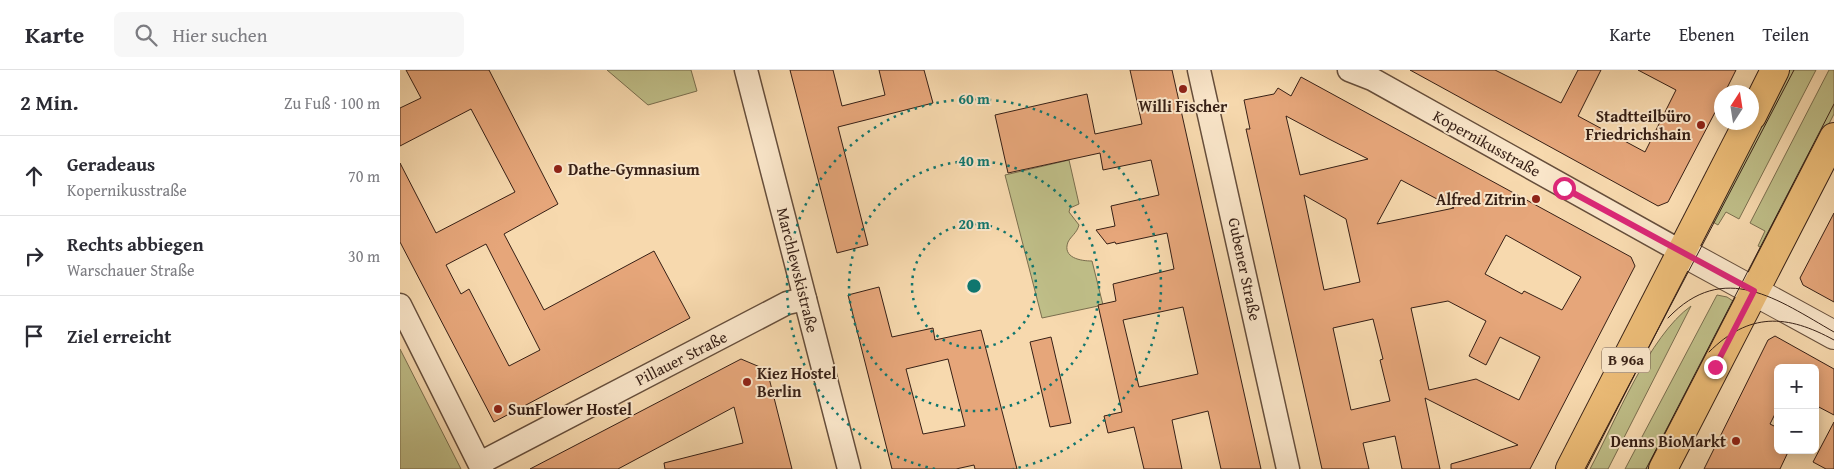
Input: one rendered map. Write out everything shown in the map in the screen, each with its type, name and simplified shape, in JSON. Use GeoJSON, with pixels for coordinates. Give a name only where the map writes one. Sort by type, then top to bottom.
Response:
{"type":"FeatureCollection","features":[{"type":"Feature","properties":{"kind":"main road"},"geometry":{"type":"LineString","coordinates":[[1759,102],[1775,70]]}},
{"type":"Feature","properties":{"kind":"main road","name":"B 96a"},"geometry":{"type":"LineString","coordinates":[[1570,469],[1744,130]]}},
{"type":"Feature","properties":{"kind":"main road"},"geometry":{"type":"LineString","coordinates":[[1663,469],[1834,137]]}},
{"type":"Feature","properties":{"kind":"street","name":"Marchlewskistraße"},"geometry":{"type":"LineString","coordinates":[[746,70],[849,469]]}},
{"type":"Feature","properties":{"kind":"street","name":"Gubener Straße"},"geometry":{"type":"LineString","coordinates":[[1199,70],[1288,469]]}},
{"type":"Feature","properties":{"kind":"street","name":"Kopernikusstraße"},"geometry":{"type":"LineString","coordinates":[[1349,70],[1381,84],[1834,335]]}},
{"type":"Feature","properties":{"kind":"street","name":"Pillauer Straße"},"geometry":{"type":"LineString","coordinates":[[481,466],[787,304],[805,299]]}},
{"type":"Feature","properties":{"kind":"street"},"geometry":{"type":"LineString","coordinates":[[400,305],[481,466]]}},
{"type":"Feature","properties":{"kind":"shaded area"},"geometry":{"type":"Polygon","coordinates":[[[607,70],[691,70],[697,91],[648,105],[607,70]]]}},
{"type":"Feature","properties":{"kind":"shaded area"},"geometry":{"type":"Polygon","coordinates":[[[1789,70],[1816,70],[1739,219],[1726,212],[1718,225],[1711,221],[1789,70]]]}},
{"type":"Feature","properties":{"kind":"shaded area"},"geometry":{"type":"Polygon","coordinates":[[[1829,70],[1834,70],[1834,114],[1765,249],[1758,246],[1765,231],[1750,223],[1829,70]]]}},
{"type":"Feature","properties":{"kind":"shaded area"},"geometry":{"type":"Polygon","coordinates":[[[1069,160],[1079,204],[1070,208],[1069,212],[1079,225],[1068,242],[1068,252],[1074,258],[1092,261],[1103,305],[1042,318],[1005,175],[1069,160]]]}},
{"type":"Feature","properties":{"kind":"shaded area"},"geometry":{"type":"Polygon","coordinates":[[[1717,295],[1727,297],[1736,303],[1652,469],[1625,469],[1717,295]]]}},
{"type":"Feature","properties":{"kind":"shaded area"},"geometry":{"type":"Polygon","coordinates":[[[1691,306],[1608,469],[1590,469],[1647,358],[1676,320],[1691,306]]]}},
{"type":"Feature","properties":{"kind":"shaded area"},"geometry":{"type":"Polygon","coordinates":[[[400,349],[461,469],[400,469],[400,349]]]}},
{"type":"Feature","properties":{"kind":"building"},"geometry":{"type":"Polygon","coordinates":[[[406,70],[489,70],[558,204],[504,234],[544,310],[654,251],[690,318],[494,422],[400,242],[400,163],[436,233],[515,192],[471,109],[400,146],[400,108],[421,98],[406,70]],[[486,244],[446,265],[461,294],[469,289],[509,366],[540,350],[486,244]]]}},
{"type":"Feature","properties":{"kind":"building"},"geometry":{"type":"Polygon","coordinates":[[[790,70],[833,70],[842,106],[885,95],[879,70],[924,70],[933,103],[838,127],[868,245],[837,253],[790,70]]]}},
{"type":"Feature","properties":{"kind":"building"},"geometry":{"type":"Polygon","coordinates":[[[1130,70],[1172,70],[1261,469],[1221,469],[1208,411],[1172,420],[1182,469],[1144,469],[1134,427],[1108,433],[1104,416],[1122,412],[1098,305],[1116,301],[1113,284],[1174,269],[1167,233],[1116,244],[1115,242],[1107,244],[1096,230],[1115,226],[1111,206],[1159,195],[1151,160],[1103,170],[1100,153],[1008,173],[995,115],[1087,94],[1095,134],[1142,124],[1130,70]],[[1183,307],[1123,320],[1139,387],[1198,374],[1183,307]]]}},
{"type":"Feature","properties":{"kind":"building"},"geometry":{"type":"Polygon","coordinates":[[[1410,70],[1495,70],[1561,103],[1578,70],[1601,70],[1578,116],[1645,152],[1676,90],[1638,70],[1736,70],[1728,85],[1714,85],[1714,114],[1668,202],[1658,206],[1410,70]]]}},
{"type":"Feature","properties":{"kind":"building"},"geometry":{"type":"Polygon","coordinates":[[[1301,77],[1631,257],[1635,266],[1530,469],[1451,469],[1451,464],[1518,445],[1425,398],[1440,469],[1402,469],[1395,436],[1363,443],[1369,469],[1322,469],[1246,129],[1250,129],[1244,100],[1274,94],[1278,88],[1291,96],[1301,77]],[[1286,116],[1300,175],[1368,159],[1286,116]],[[1401,180],[1377,224],[1454,208],[1401,180]],[[1304,195],[1324,290],[1360,282],[1346,219],[1304,195]],[[1506,235],[1485,274],[1522,294],[1524,291],[1562,310],[1581,277],[1506,235]],[[1448,301],[1411,308],[1429,390],[1476,379],[1519,400],[1540,357],[1500,337],[1486,365],[1469,356],[1486,321],[1448,301]],[[1373,319],[1333,328],[1351,410],[1390,401],[1380,360],[1383,359],[1373,319]]]}},
{"type":"Feature","properties":{"kind":"building"},"geometry":{"type":"Polygon","coordinates":[[[1834,213],[1834,302],[1803,285],[1800,278],[1834,213]]]}},
{"type":"Feature","properties":{"kind":"building"},"geometry":{"type":"Polygon","coordinates":[[[879,287],[892,337],[933,328],[935,340],[981,330],[1017,469],[975,469],[974,465],[956,469],[892,469],[848,295],[879,287]],[[948,359],[906,369],[923,434],[965,426],[948,359]]]}},
{"type":"Feature","properties":{"kind":"building"},"geometry":{"type":"Polygon","coordinates":[[[1775,336],[1834,369],[1834,415],[1819,407],[1819,364],[1774,364],[1774,416],[1770,424],[1774,426],[1774,454],[1787,454],[1780,469],[1704,469],[1768,340],[1775,336]]]}},
{"type":"Feature","properties":{"kind":"building"},"geometry":{"type":"Polygon","coordinates":[[[1051,337],[1071,423],[1050,427],[1030,342],[1051,337]]]}},
{"type":"Feature","properties":{"kind":"building"},"geometry":{"type":"Polygon","coordinates":[[[741,359],[767,370],[792,469],[665,469],[664,463],[743,443],[734,407],[618,469],[530,469],[741,359]]]}},
{"type":"Feature","properties":{"kind":"building"},"geometry":{"type":"Polygon","coordinates":[[[1834,422],[1834,469],[1826,469],[1813,462],[1819,454],[1834,422]]]}},
{"type":"Feature","properties":{"kind":"tram line"},"geometry":{"type":"LineString","coordinates":[[1585,469],[1794,70]]}},
{"type":"Feature","properties":{"kind":"tram line"},"geometry":{"type":"LineString","coordinates":[[1646,469],[1834,104]]}},
{"type":"Feature","properties":{"kind":"tram line"},"geometry":{"type":"LineString","coordinates":[[1668,318],[1689,300],[1710,291],[1730,288],[1751,291],[1772,298],[1834,332]]}},
{"type":"Feature","properties":{"kind":"tram line"},"geometry":{"type":"LineString","coordinates":[[1709,352],[1724,339],[1739,330],[1769,321],[1800,325],[1834,340]]}},
{"type":"Feature","properties":{"kind":"place","name":"Willi Fischer"},"geometry":{"type":"Point","coordinates":[1183,89]}},
{"type":"Feature","properties":{"kind":"place","name":"Stadtteilbüro Friedrichshain"},"geometry":{"type":"Point","coordinates":[1701,125]}},
{"type":"Feature","properties":{"kind":"place","name":"Dathe-Gymnasium"},"geometry":{"type":"Point","coordinates":[558,169]}},
{"type":"Feature","properties":{"kind":"place","name":"Alfred Zitrin"},"geometry":{"type":"Point","coordinates":[1536,199]}},
{"type":"Feature","properties":{"kind":"place","name":"Kiez Hostel Berlin"},"geometry":{"type":"Point","coordinates":[747,382]}},
{"type":"Feature","properties":{"kind":"place","name":"SunFlower Hostel"},"geometry":{"type":"Point","coordinates":[498,409]}},
{"type":"Feature","properties":{"kind":"place","name":"Denns BioMarkt"},"geometry":{"type":"Point","coordinates":[1736,441]}},
{"type":"Feature","properties":{"kind":"route"},"geometry":{"type":"LineString","coordinates":[[1564,188],[1754,291],[1715,367]]}}]}
